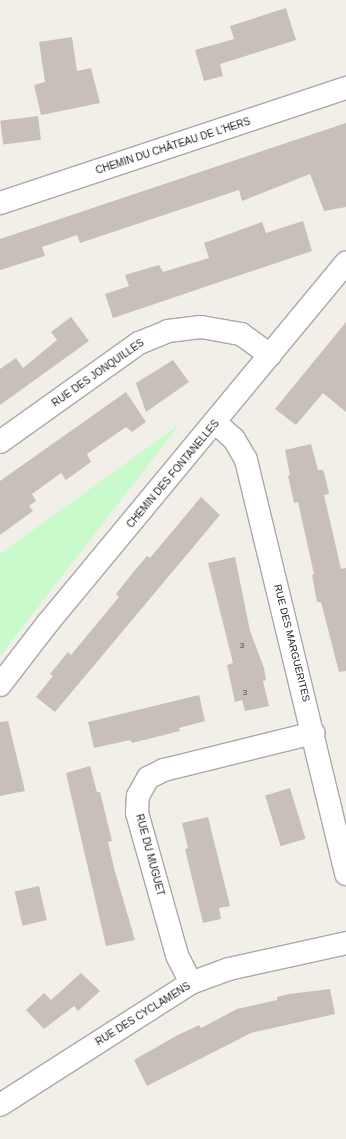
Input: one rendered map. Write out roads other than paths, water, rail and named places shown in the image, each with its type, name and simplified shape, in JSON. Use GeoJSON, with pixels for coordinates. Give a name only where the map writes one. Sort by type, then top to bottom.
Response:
{"type":"FeatureCollection","features":[{"type":"Feature","properties":{"kind":"street","name":"CHEMIN DU CHÂTEAU DE L'HERS"},"geometry":{"type":"LineString","coordinates":[[0,203],[346,88]]}},
{"type":"Feature","properties":{"kind":"street","name":"CHEMIN DES FONTANELLES"},"geometry":{"type":"LineString","coordinates":[[0,685],[47,624],[216,422],[346,263]]}},
{"type":"Feature","properties":{"kind":"street","name":"RUE DES JONQUILLES"},"geometry":{"type":"LineString","coordinates":[[0,442],[139,343],[168,331],[201,327],[241,334],[270,355]]}},
{"type":"Feature","properties":{"kind":"street","name":"RUE DES MARGUERITES"},"geometry":{"type":"LineString","coordinates":[[216,422],[234,439],[246,460],[314,733],[346,874]]}},
{"type":"Feature","properties":{"kind":"street","name":"RUE DU MUGUET"},"geometry":{"type":"LineString","coordinates":[[191,983],[177,955],[138,813],[138,796],[148,778],[164,770],[314,733]]}},
{"type":"Feature","properties":{"kind":"street","name":"RUE DES CYCLAMENS"},"geometry":{"type":"LineString","coordinates":[[0,1105],[191,983],[229,969],[346,943]]}}]}
